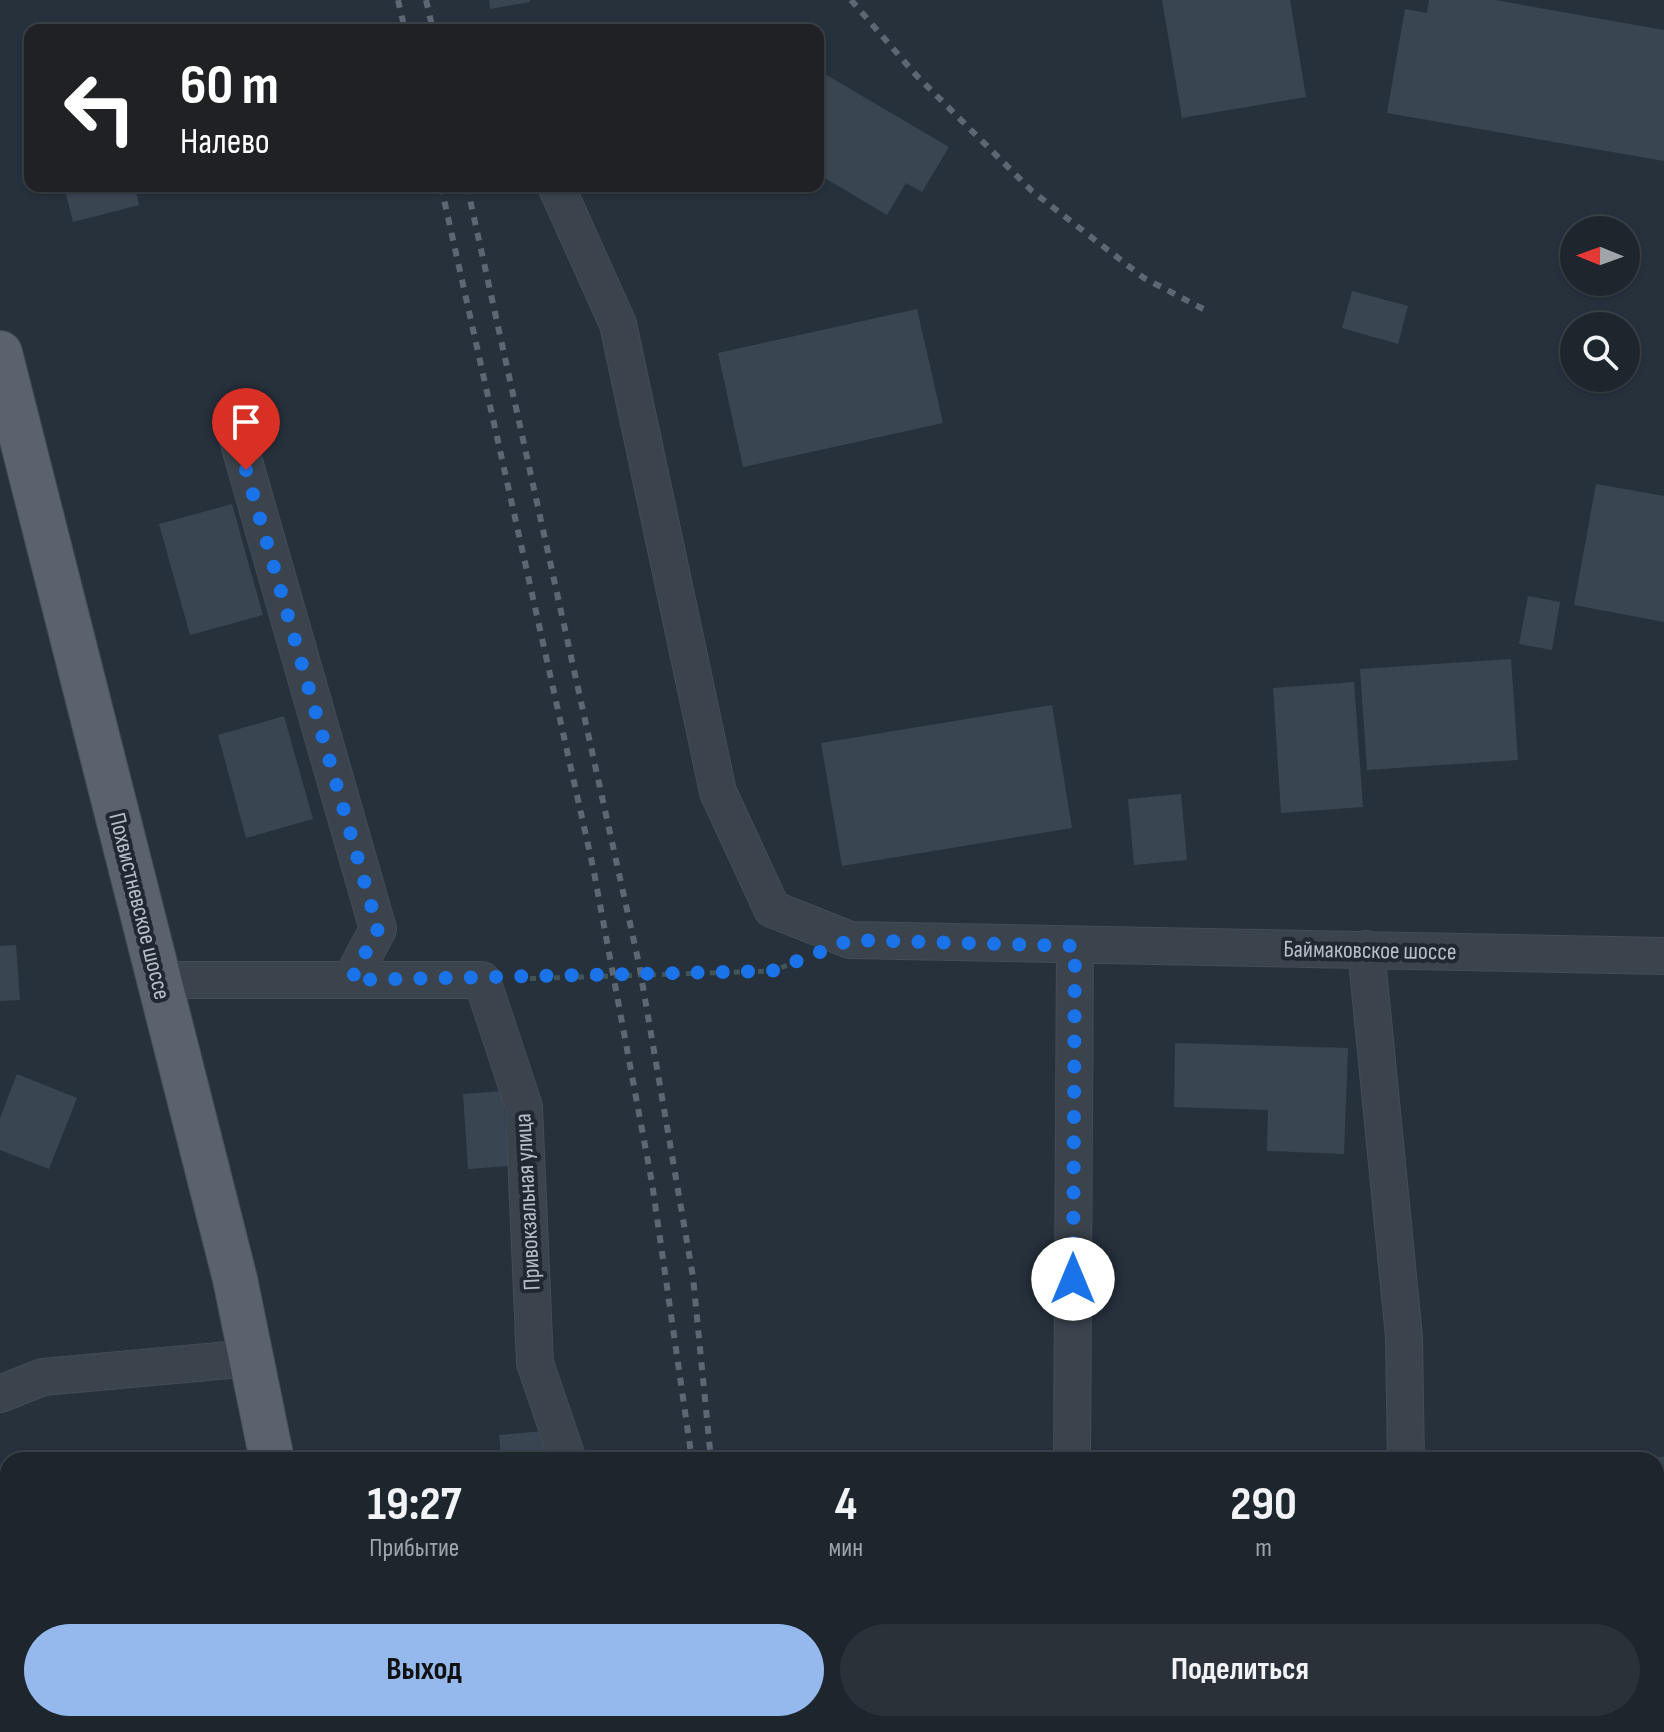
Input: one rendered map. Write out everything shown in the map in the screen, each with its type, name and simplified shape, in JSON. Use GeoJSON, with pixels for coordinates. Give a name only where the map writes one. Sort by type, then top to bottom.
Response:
{"type":"FeatureCollection","features":[{"type":"Feature","properties":{"kind":"main road","name":"Похвистневское шоссе"},"geometry":{"type":"LineString","coordinates":[[0,353],[235,1279],[270,1452]]}},
{"type":"Feature","properties":{"kind":"street"},"geometry":{"type":"LineString","coordinates":[[559,192],[618,324],[718,792],[772,909],[850,940]]}},
{"type":"Feature","properties":{"kind":"street"},"geometry":{"type":"LineString","coordinates":[[238,440],[378,929],[351,980]]}},
{"type":"Feature","properties":{"kind":"street","name":"Баймаковское шоссе"},"geometry":{"type":"LineString","coordinates":[[850,940],[1664,956]]}},
{"type":"Feature","properties":{"kind":"street"},"geometry":{"type":"LineString","coordinates":[[1072,1452],[1075,946]]}},
{"type":"Feature","properties":{"kind":"street"},"geometry":{"type":"LineString","coordinates":[[1366,949],[1404,1337],[1406,1452]]}},
{"type":"Feature","properties":{"kind":"street"},"geometry":{"type":"LineString","coordinates":[[158,980],[482,980]]}},
{"type":"Feature","properties":{"kind":"street","name":"Привокзальная улица"},"geometry":{"type":"LineString","coordinates":[[482,980],[524,1107],[535,1363],[565,1452]]}},
{"type":"Feature","properties":{"kind":"street"},"geometry":{"type":"LineString","coordinates":[[3,1388],[43,1377],[251,1358]]}},
{"type":"Feature","properties":{"kind":"path"},"geometry":{"type":"LineString","coordinates":[[482,980],[772,971],[850,940]]}},
{"type":"Feature","properties":{"kind":"building"},"geometry":{"type":"Polygon","coordinates":[[[489,0],[530,0],[530,2],[490,9],[489,0]]]}},
{"type":"Feature","properties":{"kind":"building"},"geometry":{"type":"Polygon","coordinates":[[[1162,0],[1290,0],[1306,97],[1182,118],[1162,0]]]}},
{"type":"Feature","properties":{"kind":"building"},"geometry":{"type":"Polygon","coordinates":[[[1429,0],[1495,0],[1664,30],[1664,161],[1387,113],[1405,9],[1427,13],[1429,0]]]}},
{"type":"Feature","properties":{"kind":"building"},"geometry":{"type":"Polygon","coordinates":[[[824,74],[949,147],[922,192],[906,183],[887,215],[824,178],[824,74]]]}},
{"type":"Feature","properties":{"kind":"building"},"geometry":{"type":"Polygon","coordinates":[[[66,192],[136,192],[139,205],[73,222],[66,192]]]}},
{"type":"Feature","properties":{"kind":"building"},"geometry":{"type":"Polygon","coordinates":[[[1352,291],[1408,306],[1398,344],[1342,328],[1352,291]]]}},
{"type":"Feature","properties":{"kind":"building"},"geometry":{"type":"Polygon","coordinates":[[[917,309],[943,423],[743,467],[718,353],[917,309]]]}},
{"type":"Feature","properties":{"kind":"building"},"geometry":{"type":"Polygon","coordinates":[[[1596,484],[1664,496],[1664,622],[1574,605],[1596,484]]]}},
{"type":"Feature","properties":{"kind":"building"},"geometry":{"type":"Polygon","coordinates":[[[232,504],[263,615],[190,635],[159,524],[232,504]]]}},
{"type":"Feature","properties":{"kind":"building"},"geometry":{"type":"Polygon","coordinates":[[[1528,596],[1560,602],[1552,650],[1519,644],[1528,596]]]}},
{"type":"Feature","properties":{"kind":"building"},"geometry":{"type":"Polygon","coordinates":[[[1511,659],[1518,760],[1367,770],[1360,669],[1511,659]]]}},
{"type":"Feature","properties":{"kind":"building"},"geometry":{"type":"Polygon","coordinates":[[[1354,682],[1363,807],[1281,813],[1273,688],[1354,682]]]}},
{"type":"Feature","properties":{"kind":"building"},"geometry":{"type":"Polygon","coordinates":[[[1052,705],[1072,828],[842,866],[821,743],[1052,705]]]}},
{"type":"Feature","properties":{"kind":"building"},"geometry":{"type":"Polygon","coordinates":[[[284,716],[313,819],[246,838],[218,735],[284,716]]]}},
{"type":"Feature","properties":{"kind":"building"},"geometry":{"type":"Polygon","coordinates":[[[1181,794],[1187,860],[1134,865],[1128,799],[1181,794]]]}},
{"type":"Feature","properties":{"kind":"building"},"geometry":{"type":"Polygon","coordinates":[[[16,945],[20,1000],[0,1001],[0,946],[16,945]]]}},
{"type":"Feature","properties":{"kind":"building"},"geometry":{"type":"Polygon","coordinates":[[[1175,1043],[1348,1048],[1344,1154],[1267,1151],[1268,1110],[1174,1107],[1175,1043]]]}},
{"type":"Feature","properties":{"kind":"building"},"geometry":{"type":"Polygon","coordinates":[[[17,1074],[77,1098],[49,1169],[0,1150],[0,1118],[17,1074]]]}},
{"type":"Feature","properties":{"kind":"building"},"geometry":{"type":"Polygon","coordinates":[[[503,1091],[509,1166],[468,1169],[463,1094],[503,1091]]]}},
{"type":"Feature","properties":{"kind":"building"},"geometry":{"type":"Polygon","coordinates":[[[543,1431],[544,1452],[500,1452],[499,1435],[543,1431]]]}},
{"type":"Feature","properties":{"kind":"railway"},"geometry":{"type":"LineString","coordinates":[[398,0],[404,24]]}},
{"type":"Feature","properties":{"kind":"railway"},"geometry":{"type":"LineString","coordinates":[[426,0],[432,24]]}},
{"type":"Feature","properties":{"kind":"railway"},"geometry":{"type":"LineString","coordinates":[[851,0],[916,75],[1032,191],[1144,278],[1209,312]]}},
{"type":"Feature","properties":{"kind":"railway"},"geometry":{"type":"LineString","coordinates":[[442,192],[593,867],[652,1183],[691,1452]]}},
{"type":"Feature","properties":{"kind":"railway"},"geometry":{"type":"LineString","coordinates":[[468,192],[639,964],[693,1277],[710,1452]]}},
{"type":"Feature","properties":{"kind":"route"},"geometry":{"type":"LineString","coordinates":[[246,470],[378,929],[351,980],[482,980],[772,971],[850,940],[1075,946],[1073,1279]]}}]}
